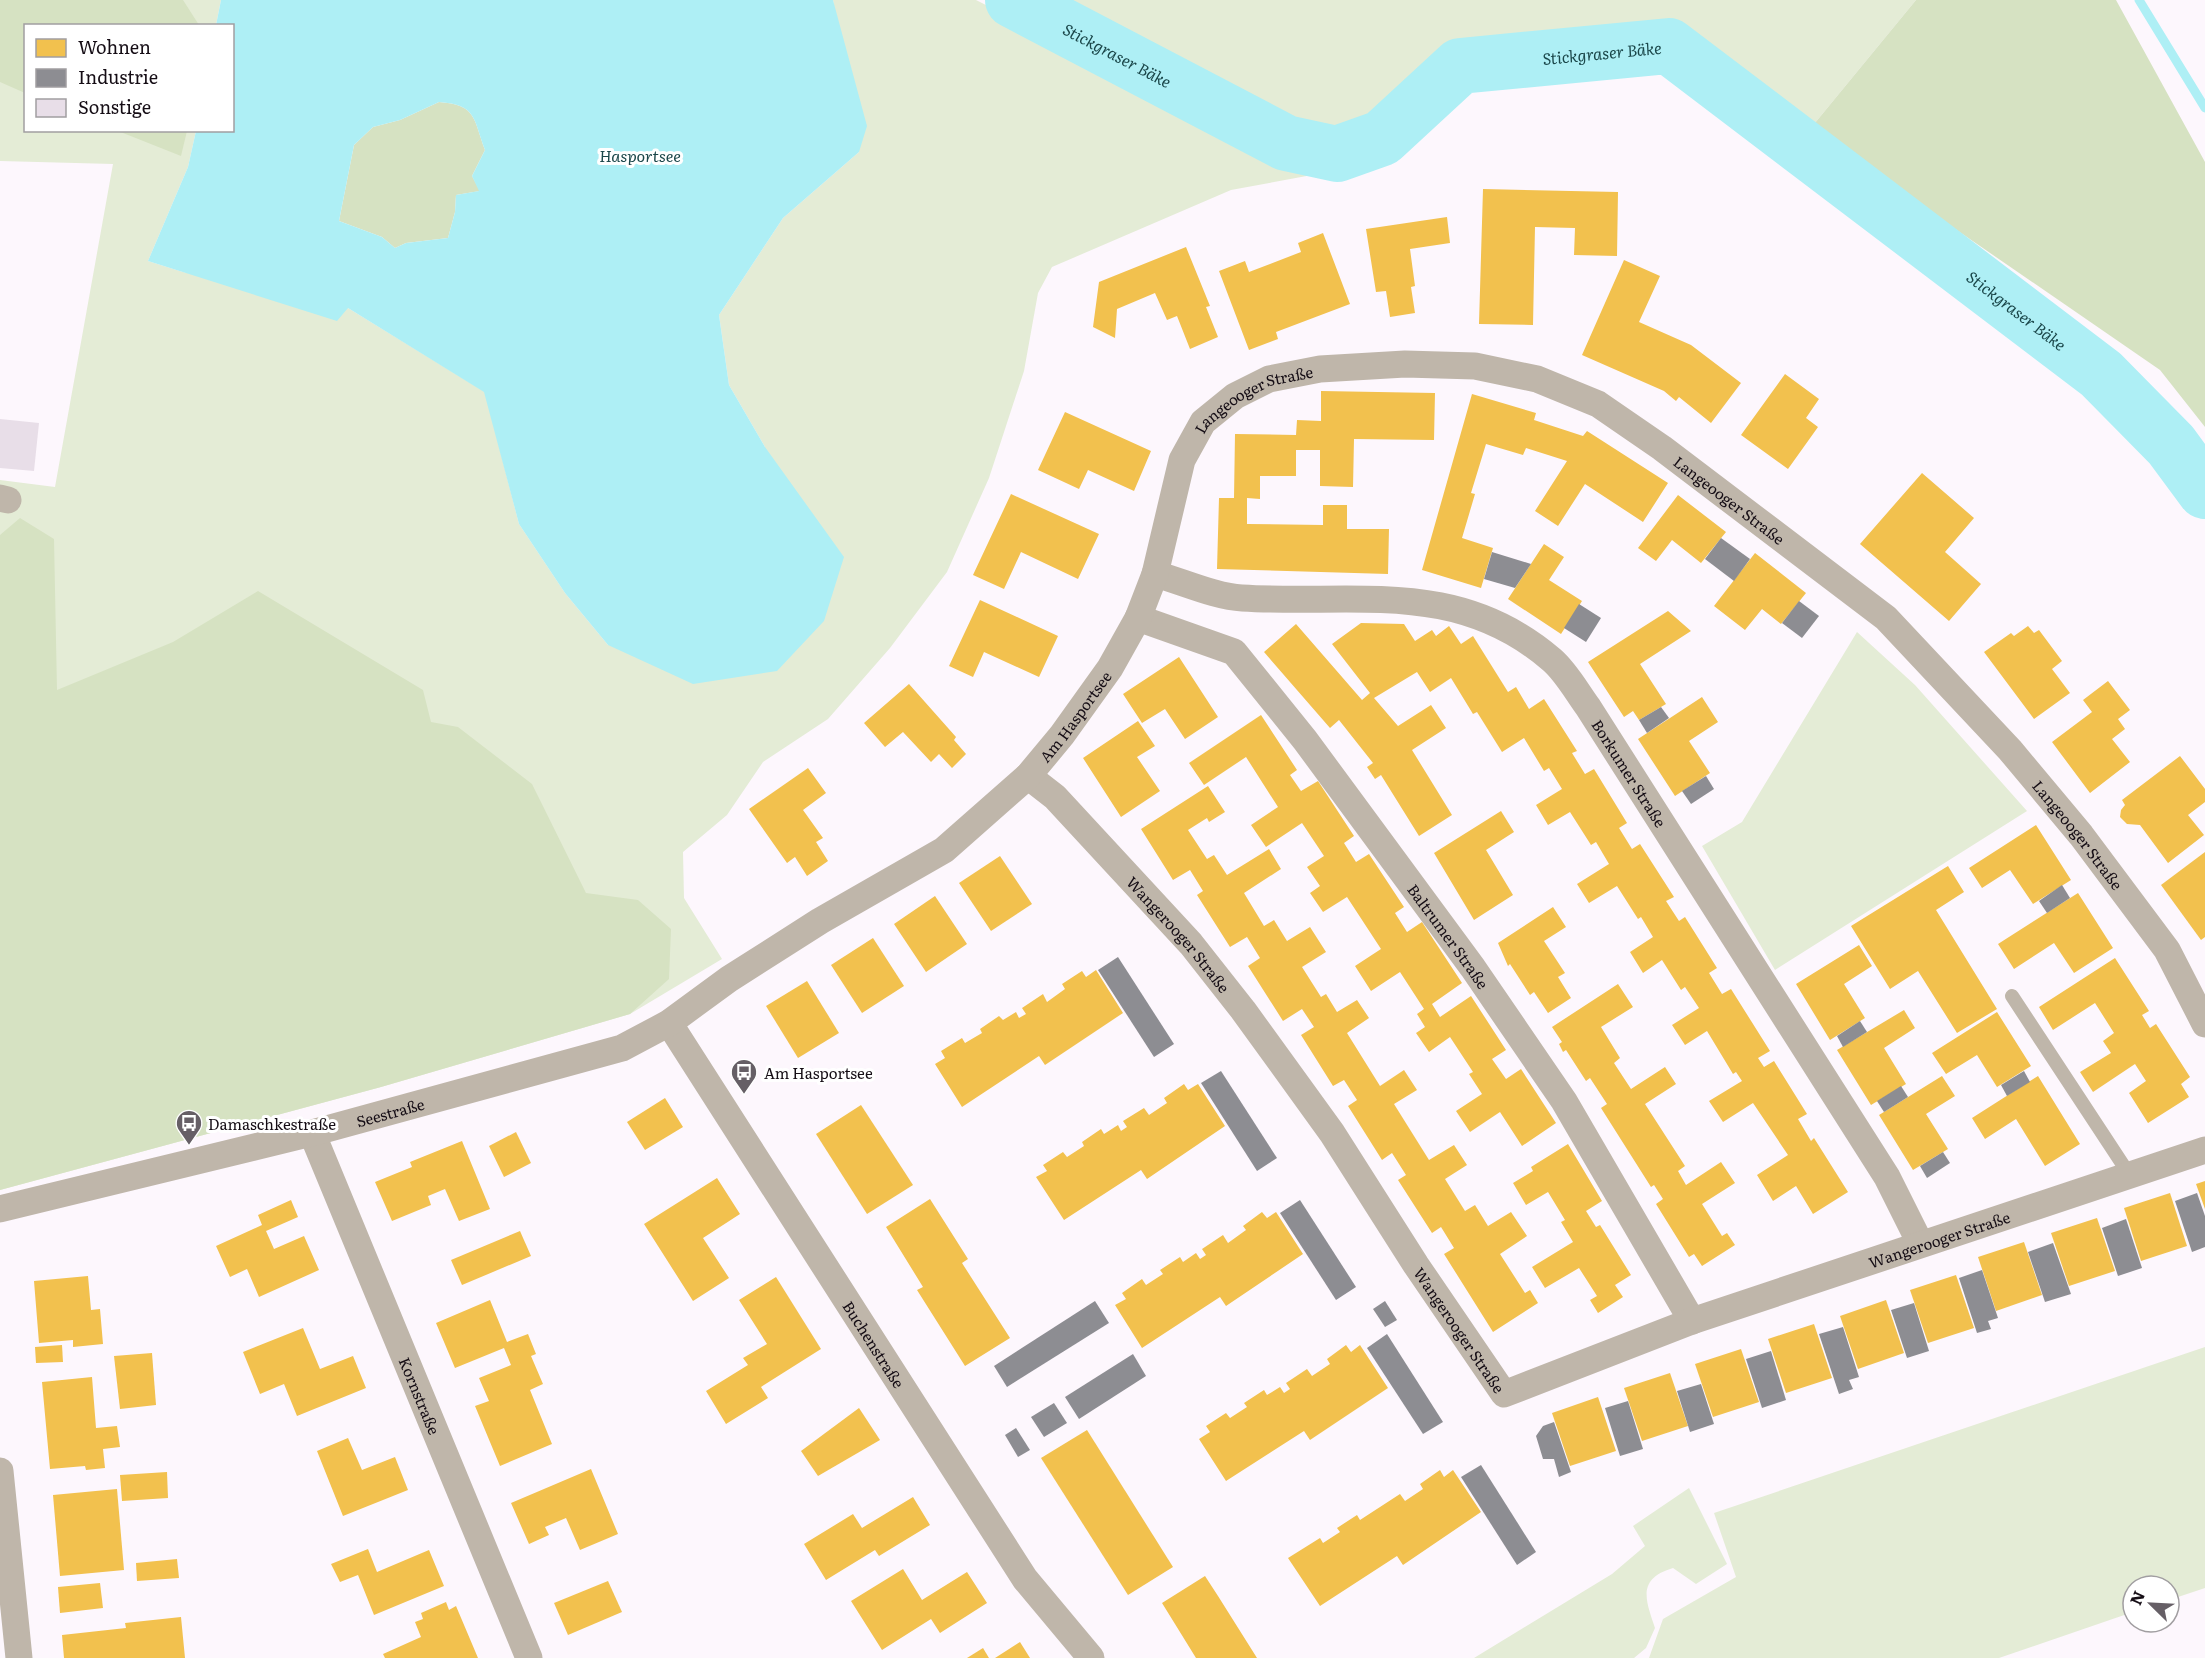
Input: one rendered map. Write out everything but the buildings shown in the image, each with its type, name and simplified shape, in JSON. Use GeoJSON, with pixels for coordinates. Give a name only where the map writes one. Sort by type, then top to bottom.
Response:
{"type":"FeatureCollection","features":[{"type":"Feature","properties":{"kind":"street","name":"Langeooger Straße"},"geometry":{"type":"LineString","coordinates":[[1157,562],[1182,460],[1203,422],[1234,396],[1269,379],[1320,369],[1405,364],[1475,366],[1537,379],[1598,404],[1662,448],[1886,618],[2010,750],[2081,835],[2167,950],[2205,1024]]}},
{"type":"Feature","properties":{"kind":"street","name":"Am Hasportsee"},"geometry":{"type":"LineString","coordinates":[[669,1023],[729,979],[811,927],[944,850],[1028,776],[1062,735],[1110,668],[1138,618],[1157,562]]}},
{"type":"Feature","properties":{"kind":"street","name":"Borkumer Straße"},"geometry":{"type":"LineString","coordinates":[[1157,562],[1240,598],[1379,598],[1443,605],[1500,626],[1552,661],[1588,707],[1887,1177],[1920,1243]]}},
{"type":"Feature","properties":{"kind":"street","name":"Baltrumer Straße"},"geometry":{"type":"LineString","coordinates":[[1138,618],[1234,652],[1298,732],[1473,968],[1564,1101],[1692,1321]]}},
{"type":"Feature","properties":{"kind":"street","name":"Wangerooger Straße"},"geometry":{"type":"LineString","coordinates":[[1028,776],[1054,797],[1183,936],[1243,1010],[1332,1133],[1416,1265],[1504,1394],[1692,1321],[1920,1243],[2205,1150]]}},
{"type":"Feature","properties":{"kind":"street","name":"Seestraße"},"geometry":{"type":"LineString","coordinates":[[0,1209],[312,1133],[622,1048],[669,1023]]}},
{"type":"Feature","properties":{"kind":"street","name":"Buchenstraße"},"geometry":{"type":"LineString","coordinates":[[669,1023],[1025,1579],[1091,1658]]}},
{"type":"Feature","properties":{"kind":"street","name":"Kornstraße"},"geometry":{"type":"LineString","coordinates":[[312,1133],[529,1658]]}},
{"type":"Feature","properties":{"kind":"street"},"geometry":{"type":"LineString","coordinates":[[0,1471],[19,1658]]}},
{"type":"Feature","properties":{"kind":"lane"},"geometry":{"type":"LineString","coordinates":[[2012,996],[2129,1174]]}},
{"type":"Feature","properties":{"kind":"green space"},"geometry":{"type":"Polygon","coordinates":[[[0,0],[221,0],[216,24],[24,24],[24,132],[196,132],[188,167],[148,261],[183,272],[348,308],[485,392],[519,524],[565,593],[608,645],[765,447],[729,385],[719,315],[783,218],[859,152],[833,0],[976,0],[1251,139],[1304,155],[1312,175],[1231,190],[1052,267],[1038,293],[1024,371],[989,478],[947,572],[890,648],[828,719],[763,762],[727,815],[683,852],[684,898],[722,959],[630,1014],[381,1087],[0,1190],[0,480],[55,487],[113,164],[0,161],[0,0]]]}},
{"type":"Feature","properties":{"kind":"green space"},"geometry":{"type":"Polygon","coordinates":[[[0,0],[183,0],[198,24],[24,24],[24,93],[0,82],[0,0]]]}},
{"type":"Feature","properties":{"kind":"green space"},"geometry":{"type":"Polygon","coordinates":[[[1042,0],[1916,0],[1810,129],[1672,37],[1466,49],[1359,132],[1306,138],[1042,0]]]}},
{"type":"Feature","properties":{"kind":"green space"},"geometry":{"type":"Polygon","coordinates":[[[1916,0],[2116,0],[2205,162],[2205,427],[2160,370],[1810,129],[1916,0]]]}},
{"type":"Feature","properties":{"kind":"green space"},"geometry":{"type":"Polygon","coordinates":[[[439,102],[461,106],[472,115],[485,150],[472,176],[480,191],[456,195],[455,212],[448,238],[406,243],[395,248],[382,237],[339,221],[354,145],[373,127],[400,120],[439,102]]]}},
{"type":"Feature","properties":{"kind":"green space"},"geometry":{"type":"Polygon","coordinates":[[[121,132],[187,132],[181,156],[121,132]]]}},
{"type":"Feature","properties":{"kind":"green space"},"geometry":{"type":"Polygon","coordinates":[[[20,518],[54,539],[57,690],[173,642],[258,591],[423,690],[431,722],[458,727],[532,784],[586,893],[638,900],[671,929],[669,979],[630,1014],[381,1087],[0,1190],[0,535],[20,518]]]}},
{"type":"Feature","properties":{"kind":"green space"},"geometry":{"type":"Polygon","coordinates":[[[1857,632],[1915,685],[2027,811],[1775,970],[1702,846],[1742,822],[1857,632]]]}},
{"type":"Feature","properties":{"kind":"green space"},"geometry":{"type":"Polygon","coordinates":[[[2205,1347],[2205,1588],[2181,1596],[2181,1574],[2121,1574],[2121,1616],[1999,1658],[1649,1658],[1663,1619],[1736,1577],[1714,1513],[2205,1347]]]}},
{"type":"Feature","properties":{"kind":"green space"},"geometry":{"type":"Polygon","coordinates":[[[1689,1488],[1727,1564],[1696,1584],[1673,1568],[1653,1578],[1647,1592],[1647,1600],[1655,1628],[1646,1648],[1634,1658],[1474,1658],[1612,1574],[1645,1546],[1633,1526],[1689,1488]]]}},
{"type":"Feature","properties":{"kind":"water","name":"Hasportsee"},"geometry":{"type":"Polygon","coordinates":[[[221,0],[833,0],[867,126],[859,152],[783,218],[719,315],[729,385],[765,447],[844,557],[824,621],[777,671],[693,684],[608,645],[565,593],[519,524],[484,392],[348,308],[337,321],[148,261],[188,167],[196,132],[234,132],[234,24],[216,24],[221,0]],[[439,102],[400,120],[373,127],[354,145],[339,221],[382,237],[395,248],[406,243],[448,238],[455,212],[456,195],[479,191],[472,176],[485,150],[472,115],[461,106],[439,102]]]}},
{"type":"Feature","properties":{"kind":"waterway","name":"Stickgraser Bäke"},"geometry":{"type":"LineString","coordinates":[[1013,0],[1286,143],[1337,154],[1382,138],[1460,66],[1669,46],[2101,374],[2171,445],[2205,491]]}},
{"type":"Feature","properties":{"kind":"waterway"},"geometry":{"type":"LineString","coordinates":[[2139,0],[2205,108]]}},
{"type":"Feature","properties":{"kind":"place","name":"Am Hasportsee"},"geometry":{"type":"Point","coordinates":[744,1095]}},
{"type":"Feature","properties":{"kind":"place","name":"Damaschkestraße"},"geometry":{"type":"Point","coordinates":[189,1146]}}]}
